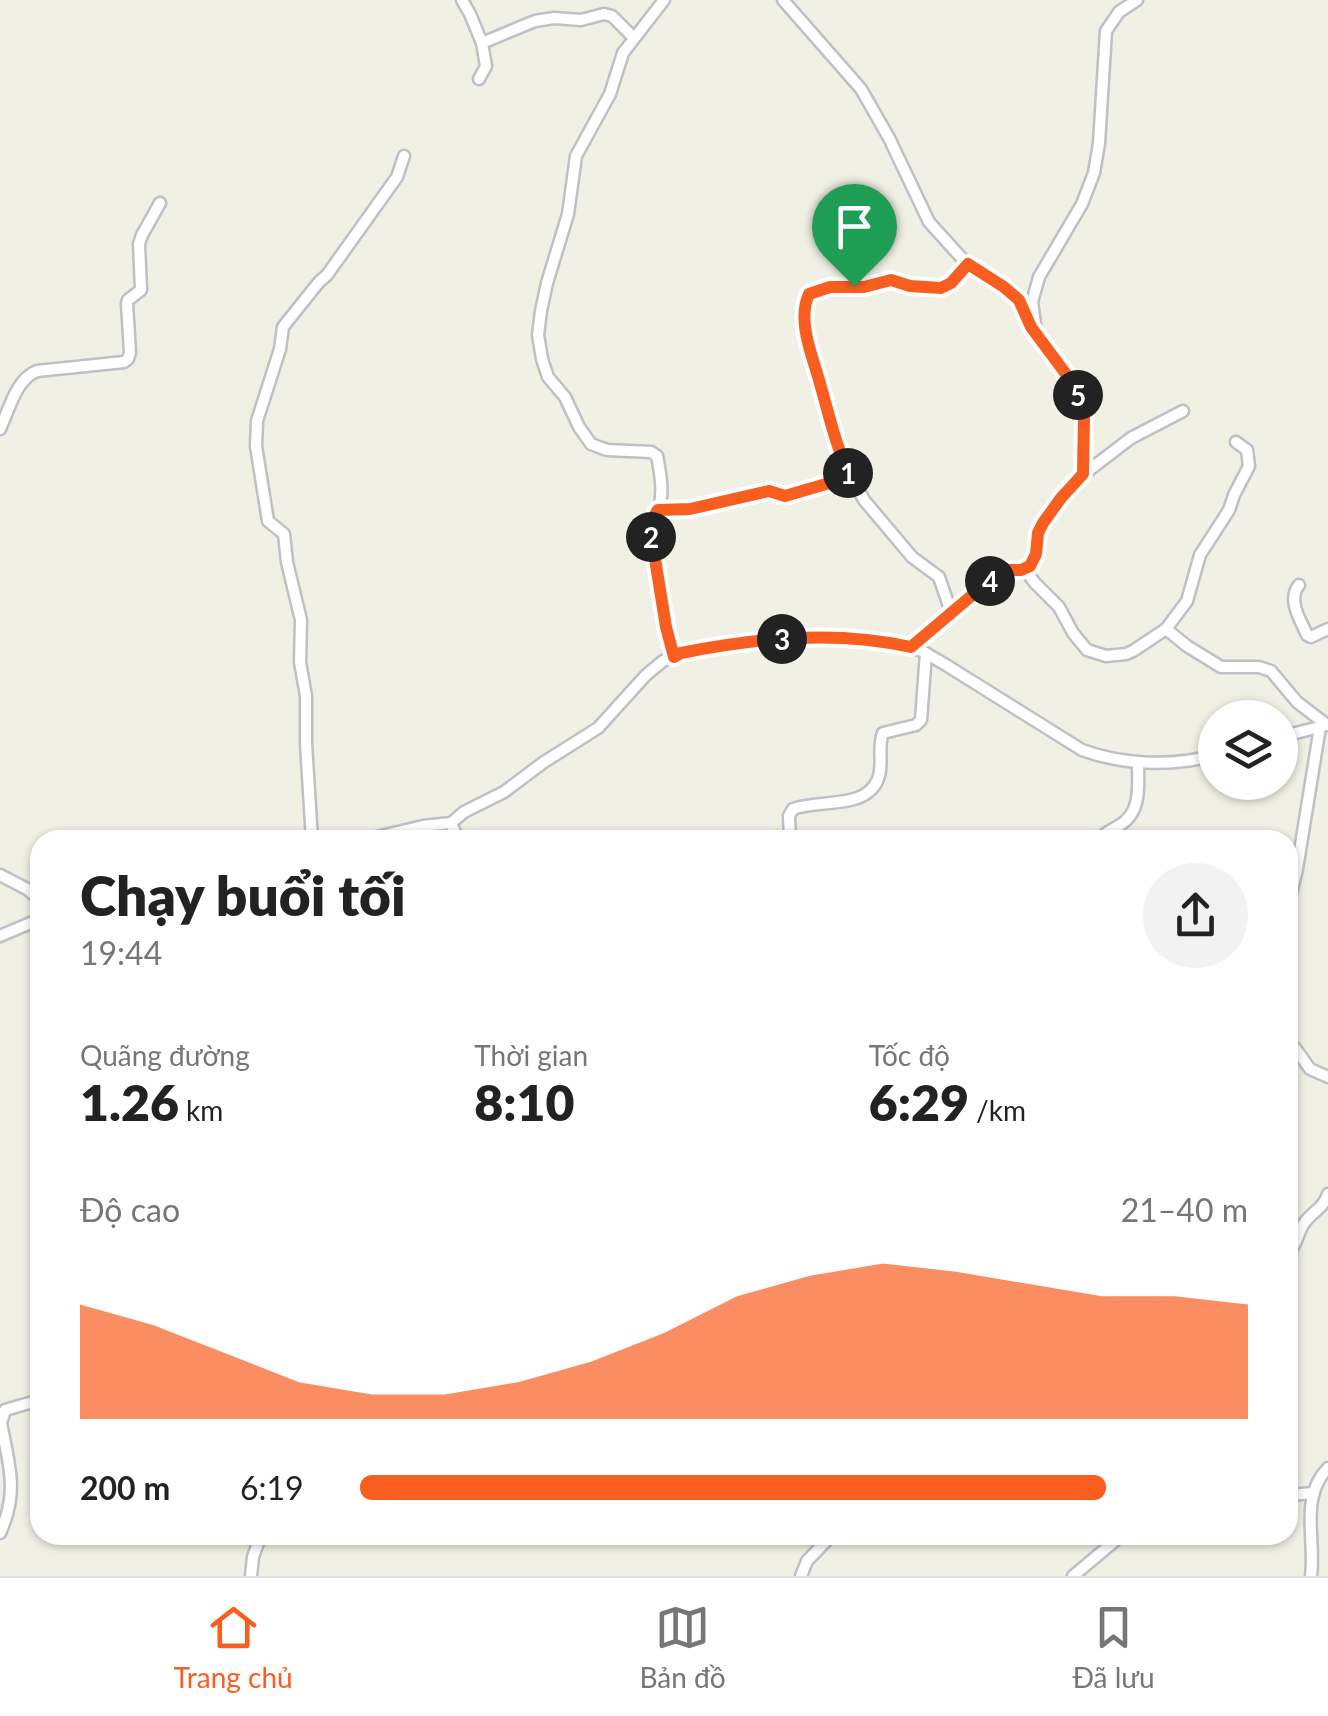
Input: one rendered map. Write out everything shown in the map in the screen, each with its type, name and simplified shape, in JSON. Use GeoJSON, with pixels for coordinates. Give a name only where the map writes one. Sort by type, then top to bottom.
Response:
{"type":"FeatureCollection","features":[{"type":"Feature","properties":{"kind":"street"},"geometry":{"type":"LineString","coordinates":[[462,0],[482,43],[486,66],[479,79]]}},
{"type":"Feature","properties":{"kind":"street"},"geometry":{"type":"LineString","coordinates":[[664,0],[623,54],[604,106],[576,156],[568,214],[540,311],[538,335],[548,378],[565,397],[592,444],[657,456],[658,510],[651,528],[652,540],[674,657]]}},
{"type":"Feature","properties":{"kind":"street"},"geometry":{"type":"LineString","coordinates":[[783,0],[861,89],[929,222],[968,264],[1019,300],[1031,327],[1066,374],[1081,403],[1083,474]]}},
{"type":"Feature","properties":{"kind":"street"},"geometry":{"type":"LineString","coordinates":[[1039,337],[1032,309],[1039,277],[1082,204],[1096,162],[1106,30],[1119,12],[1137,0]]}},
{"type":"Feature","properties":{"kind":"street"},"geometry":{"type":"LineString","coordinates":[[482,43],[535,22],[554,18],[581,20],[604,14],[612,16],[634,38]]}},
{"type":"Feature","properties":{"kind":"street"},"geometry":{"type":"LineString","coordinates":[[311,830],[306,696],[300,662],[301,620],[284,534],[268,520],[256,446],[257,420],[280,349],[283,327],[328,275],[397,177],[404,156]]}},
{"type":"Feature","properties":{"kind":"street"},"geometry":{"type":"LineString","coordinates":[[0,429],[22,382],[30,374],[128,359],[127,303],[142,290],[139,244],[160,204]]}},
{"type":"Feature","properties":{"kind":"street"},"geometry":{"type":"LineString","coordinates":[[951,612],[936,573],[906,551],[850,477],[836,445],[808,347],[806,298],[830,287],[864,287],[891,280],[941,288],[968,264]]}},
{"type":"Feature","properties":{"kind":"street"},"geometry":{"type":"LineString","coordinates":[[1021,570],[1034,560],[1038,533],[1048,514],[1083,474],[1131,438],[1183,411]]}},
{"type":"Feature","properties":{"kind":"street"},"geometry":{"type":"LineString","coordinates":[[911,647],[1009,570],[1025,570],[1060,607],[1073,633],[1091,652],[1106,656],[1126,654],[1166,629],[1187,601],[1200,554],[1229,510],[1249,466],[1247,450],[1236,442]]}},
{"type":"Feature","properties":{"kind":"street"},"geometry":{"type":"LineString","coordinates":[[658,510],[690,509],[769,491],[785,496],[850,477]]}},
{"type":"Feature","properties":{"kind":"street"},"geometry":{"type":"LineString","coordinates":[[1298,584],[1293,600],[1307,635],[1328,628]]}},
{"type":"Feature","properties":{"kind":"street"},"geometry":{"type":"LineString","coordinates":[[1166,629],[1221,667],[1270,670],[1296,702],[1325,725]]}},
{"type":"Feature","properties":{"kind":"street"},"geometry":{"type":"LineString","coordinates":[[406,830],[452,823],[464,812],[504,792],[581,741],[663,661],[681,653],[727,644],[812,636],[911,647],[926,653],[1082,750],[1103,758],[1138,762],[1198,760]]}},
{"type":"Feature","properties":{"kind":"street"},"geometry":{"type":"LineString","coordinates":[[790,830],[789,816],[796,807],[860,798],[872,790],[880,776],[883,732],[921,720],[926,653]]}},
{"type":"Feature","properties":{"kind":"street"},"geometry":{"type":"LineString","coordinates":[[1298,733],[1325,725]]}},
{"type":"Feature","properties":{"kind":"street"},"geometry":{"type":"LineString","coordinates":[[1298,864],[1325,725]]}},
{"type":"Feature","properties":{"kind":"street"},"geometry":{"type":"LineString","coordinates":[[1111,830],[1132,815],[1138,791],[1138,762]]}},
{"type":"Feature","properties":{"kind":"street"},"geometry":{"type":"LineString","coordinates":[[452,823],[454,830]]}},
{"type":"Feature","properties":{"kind":"street"},"geometry":{"type":"LineString","coordinates":[[0,875],[30,892]]}},
{"type":"Feature","properties":{"kind":"street"},"geometry":{"type":"LineString","coordinates":[[0,936],[30,922]]}},
{"type":"Feature","properties":{"kind":"street"},"geometry":{"type":"LineString","coordinates":[[1298,1052],[1310,1068],[1328,1078]]}},
{"type":"Feature","properties":{"kind":"street"},"geometry":{"type":"LineString","coordinates":[[1298,1242],[1304,1224],[1324,1206],[1328,1194]]}},
{"type":"Feature","properties":{"kind":"street"},"geometry":{"type":"LineString","coordinates":[[0,1533],[10,1511],[12,1490],[2,1415],[5,1410],[30,1403]]}},
{"type":"Feature","properties":{"kind":"street"},"geometry":{"type":"LineString","coordinates":[[1311,1576],[1310,1510],[1323,1472],[1328,1468]]}},
{"type":"Feature","properties":{"kind":"street"},"geometry":{"type":"LineString","coordinates":[[1298,1494],[1314,1493]]}},
{"type":"Feature","properties":{"kind":"street"},"geometry":{"type":"LineString","coordinates":[[250,1576],[258,1545]]}},
{"type":"Feature","properties":{"kind":"street"},"geometry":{"type":"LineString","coordinates":[[801,1576],[807,1561],[822,1545]]}},
{"type":"Feature","properties":{"kind":"street"},"geometry":{"type":"LineString","coordinates":[[1073,1576],[1110,1545]]}},
{"type":"Feature","properties":{"kind":"route"},"geometry":{"type":"LineString","coordinates":[[968,264],[1015,296],[1081,403],[1083,474],[1048,514],[1038,533],[1036,554],[1030,566],[1009,570],[989,581],[911,647],[812,636],[727,644],[674,657],[653,550],[654,514],[658,510],[690,509],[769,491],[785,496],[850,477],[836,445],[812,364],[806,298],[830,287],[854,286],[874,286],[891,280],[941,288],[968,264]]}}]}
